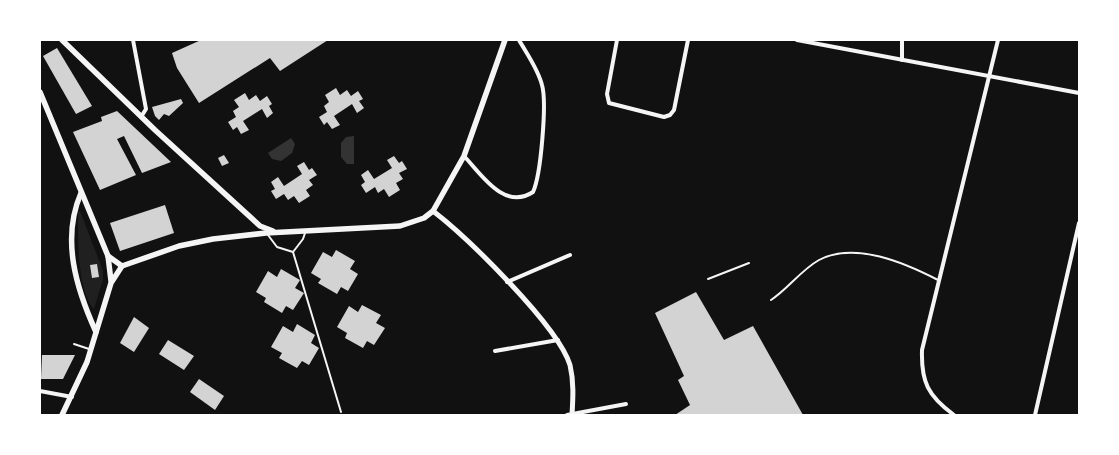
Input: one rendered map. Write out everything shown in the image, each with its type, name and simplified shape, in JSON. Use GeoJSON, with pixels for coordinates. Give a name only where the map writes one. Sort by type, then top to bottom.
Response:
{"type":"FeatureCollection","features":[{"type":"Feature","properties":{"kind":"main road"},"geometry":{"type":"LineString","coordinates":[[62,40],[141,117],[260,226],[268,230],[281,232]]}},
{"type":"Feature","properties":{"kind":"main road"},"geometry":{"type":"LineString","coordinates":[[62,415],[72,397],[91,349],[111,283],[122,266],[178,246],[244,234],[400,226],[424,218],[434,211],[464,156],[505,40]]}},
{"type":"Feature","properties":{"kind":"main road"},"geometry":{"type":"LineString","coordinates":[[40,94],[108,256],[111,283]]}},
{"type":"Feature","properties":{"kind":"main road"},"geometry":{"type":"LineString","coordinates":[[80,192],[71,224],[71,245],[78,286],[96,332]]}},
{"type":"Feature","properties":{"kind":"main road"},"geometry":{"type":"LineString","coordinates":[[244,234],[260,226]]}},
{"type":"Feature","properties":{"kind":"main road"},"geometry":{"type":"LineString","coordinates":[[108,256],[122,266]]}},
{"type":"Feature","properties":{"kind":"street"},"geometry":{"type":"LineString","coordinates":[[133,40],[146,108],[141,117]]}},
{"type":"Feature","properties":{"kind":"street"},"geometry":{"type":"LineString","coordinates":[[464,156],[498,192],[508,197],[519,198],[533,192],[543,124],[543,91],[539,76],[519,40]]}},
{"type":"Feature","properties":{"kind":"street"},"geometry":{"type":"LineString","coordinates":[[617,40],[607,94],[609,103],[664,117],[670,115],[674,110],[688,40]]}},
{"type":"Feature","properties":{"kind":"street"},"geometry":{"type":"LineString","coordinates":[[797,40],[1079,92]]}},
{"type":"Feature","properties":{"kind":"street"},"geometry":{"type":"LineString","coordinates":[[902,40],[902,60]]}},
{"type":"Feature","properties":{"kind":"street"},"geometry":{"type":"LineString","coordinates":[[954,415],[937,403],[926,387],[921,368],[922,350],[998,40]]}},
{"type":"Feature","properties":{"kind":"street"},"geometry":{"type":"LineString","coordinates":[[434,211],[507,282],[558,340],[570,366],[573,385],[570,415],[626,404]]}},
{"type":"Feature","properties":{"kind":"street"},"geometry":{"type":"LineString","coordinates":[[1035,415],[1079,223]]}},
{"type":"Feature","properties":{"kind":"street"},"geometry":{"type":"LineString","coordinates":[[507,282],[570,255]]}},
{"type":"Feature","properties":{"kind":"street"},"geometry":{"type":"LineString","coordinates":[[495,350],[558,340]]}},
{"type":"Feature","properties":{"kind":"street"},"geometry":{"type":"LineString","coordinates":[[40,391],[72,397]]}},
{"type":"Feature","properties":{"kind":"lane"},"geometry":{"type":"LineString","coordinates":[[293,252],[304,239],[306,230]]}},
{"type":"Feature","properties":{"kind":"lane"},"geometry":{"type":"LineString","coordinates":[[266,233],[277,247],[293,252]]}},
{"type":"Feature","properties":{"kind":"lane"},"geometry":{"type":"LineString","coordinates":[[293,252],[341,412]]}},
{"type":"Feature","properties":{"kind":"lane"},"geometry":{"type":"LineString","coordinates":[[771,300],[783,292],[816,262],[831,256],[866,254],[883,256],[903,262],[938,280]]}},
{"type":"Feature","properties":{"kind":"lane"},"geometry":{"type":"LineString","coordinates":[[708,279],[748,263]]}},
{"type":"Feature","properties":{"kind":"lane"},"geometry":{"type":"LineString","coordinates":[[74,344],[91,349]]}},
{"type":"Feature","properties":{"kind":"shaded area"},"geometry":{"type":"Polygon","coordinates":[[[354,136],[354,164],[347,164],[341,157],[341,143],[346,137],[354,136]]]}},
{"type":"Feature","properties":{"kind":"shaded area"},"geometry":{"type":"Polygon","coordinates":[[[291,138],[295,144],[292,153],[281,161],[272,159],[268,153],[291,138]]]}},
{"type":"Feature","properties":{"kind":"shaded area"},"geometry":{"type":"Polygon","coordinates":[[[80,211],[103,271],[103,279],[94,309],[88,301],[81,277],[78,235],[78,212],[80,211]]]}},
{"type":"Feature","properties":{"kind":"building"},"geometry":{"type":"Polygon","coordinates":[[[201,40],[328,40],[280,71],[270,58],[199,103],[177,68],[172,53],[201,40]]]}},
{"type":"Feature","properties":{"kind":"building"},"geometry":{"type":"Polygon","coordinates":[[[57,48],[92,106],[76,114],[43,56],[57,48]]]}},
{"type":"Feature","properties":{"kind":"building"},"geometry":{"type":"Polygon","coordinates":[[[336,88],[340,95],[347,90],[351,96],[358,91],[363,99],[359,101],[364,108],[357,113],[352,104],[334,116],[340,125],[332,129],[327,122],[324,125],[319,117],[327,112],[324,106],[329,102],[325,95],[336,88]]]}},
{"type":"Feature","properties":{"kind":"building"},"geometry":{"type":"Polygon","coordinates":[[[245,93],[249,100],[256,95],[260,101],[267,96],[272,104],[269,106],[273,113],[267,118],[262,109],[243,121],[249,130],[241,134],[237,127],[233,130],[228,122],[236,117],[233,111],[239,107],[234,100],[245,93]]]}},
{"type":"Feature","properties":{"kind":"building"},"geometry":{"type":"Polygon","coordinates":[[[181,99],[183,103],[169,116],[164,114],[159,120],[155,116],[152,107],[181,99]]]}},
{"type":"Feature","properties":{"kind":"building"},"geometry":{"type":"Polygon","coordinates":[[[117,111],[171,162],[142,173],[124,136],[117,139],[136,175],[100,190],[73,132],[102,121],[101,117],[117,111]]]}},
{"type":"Feature","properties":{"kind":"building"},"geometry":{"type":"Polygon","coordinates":[[[224,155],[229,163],[222,166],[218,158],[224,155]]]}},
{"type":"Feature","properties":{"kind":"building"},"geometry":{"type":"Polygon","coordinates":[[[394,156],[399,163],[402,161],[407,169],[399,173],[403,179],[396,183],[400,190],[389,197],[384,189],[378,193],[375,187],[366,193],[361,185],[365,182],[361,175],[368,170],[374,179],[392,168],[387,160],[394,156]]]}},
{"type":"Feature","properties":{"kind":"building"},"geometry":{"type":"Polygon","coordinates":[[[304,162],[309,170],[312,168],[317,175],[309,180],[313,185],[306,190],[310,196],[299,203],[294,196],[288,200],[284,194],[276,199],[271,191],[275,189],[271,182],[278,177],[284,186],[302,174],[297,166],[304,162]]]}},
{"type":"Feature","properties":{"kind":"building"},"geometry":{"type":"Polygon","coordinates":[[[165,205],[174,233],[120,251],[110,223],[165,205]]]}},
{"type":"Feature","properties":{"kind":"building"},"geometry":{"type":"Polygon","coordinates":[[[336,250],[355,261],[350,269],[358,274],[348,291],[341,287],[337,294],[318,283],[321,279],[311,273],[323,252],[332,257],[336,250]]]}},
{"type":"Feature","properties":{"kind":"building"},"geometry":{"type":"Polygon","coordinates":[[[97,264],[99,277],[92,278],[90,265],[97,264]]]}},
{"type":"Feature","properties":{"kind":"building"},"geometry":{"type":"Polygon","coordinates":[[[281,269],[300,280],[295,288],[304,293],[293,310],[286,306],[282,313],[264,302],[266,298],[256,292],[268,271],[277,277],[281,269]]]}},
{"type":"Feature","properties":{"kind":"building"},"geometry":{"type":"Polygon","coordinates":[[[696,292],[724,340],[753,326],[803,415],[675,415],[690,405],[678,380],[684,376],[655,313],[696,292]]]}},
{"type":"Feature","properties":{"kind":"building"},"geometry":{"type":"Polygon","coordinates":[[[362,305],[381,315],[376,323],[385,328],[374,345],[367,341],[363,348],[345,338],[347,333],[337,327],[349,306],[358,312],[362,305]]]}},
{"type":"Feature","properties":{"kind":"building"},"geometry":{"type":"Polygon","coordinates":[[[134,317],[149,328],[134,352],[120,343],[134,317]]]}},
{"type":"Feature","properties":{"kind":"building"},"geometry":{"type":"Polygon","coordinates":[[[297,324],[315,335],[311,343],[319,348],[309,365],[302,361],[297,368],[279,358],[282,353],[271,347],[283,326],[293,332],[297,324]]]}},
{"type":"Feature","properties":{"kind":"building"},"geometry":{"type":"Polygon","coordinates":[[[168,340],[194,356],[184,370],[159,354],[168,340]]]}},
{"type":"Feature","properties":{"kind":"building"},"geometry":{"type":"Polygon","coordinates":[[[42,355],[75,355],[63,379],[41,379],[42,355]]]}},
{"type":"Feature","properties":{"kind":"building"},"geometry":{"type":"Polygon","coordinates":[[[199,379],[224,396],[215,410],[190,392],[199,379]]]}}]}
